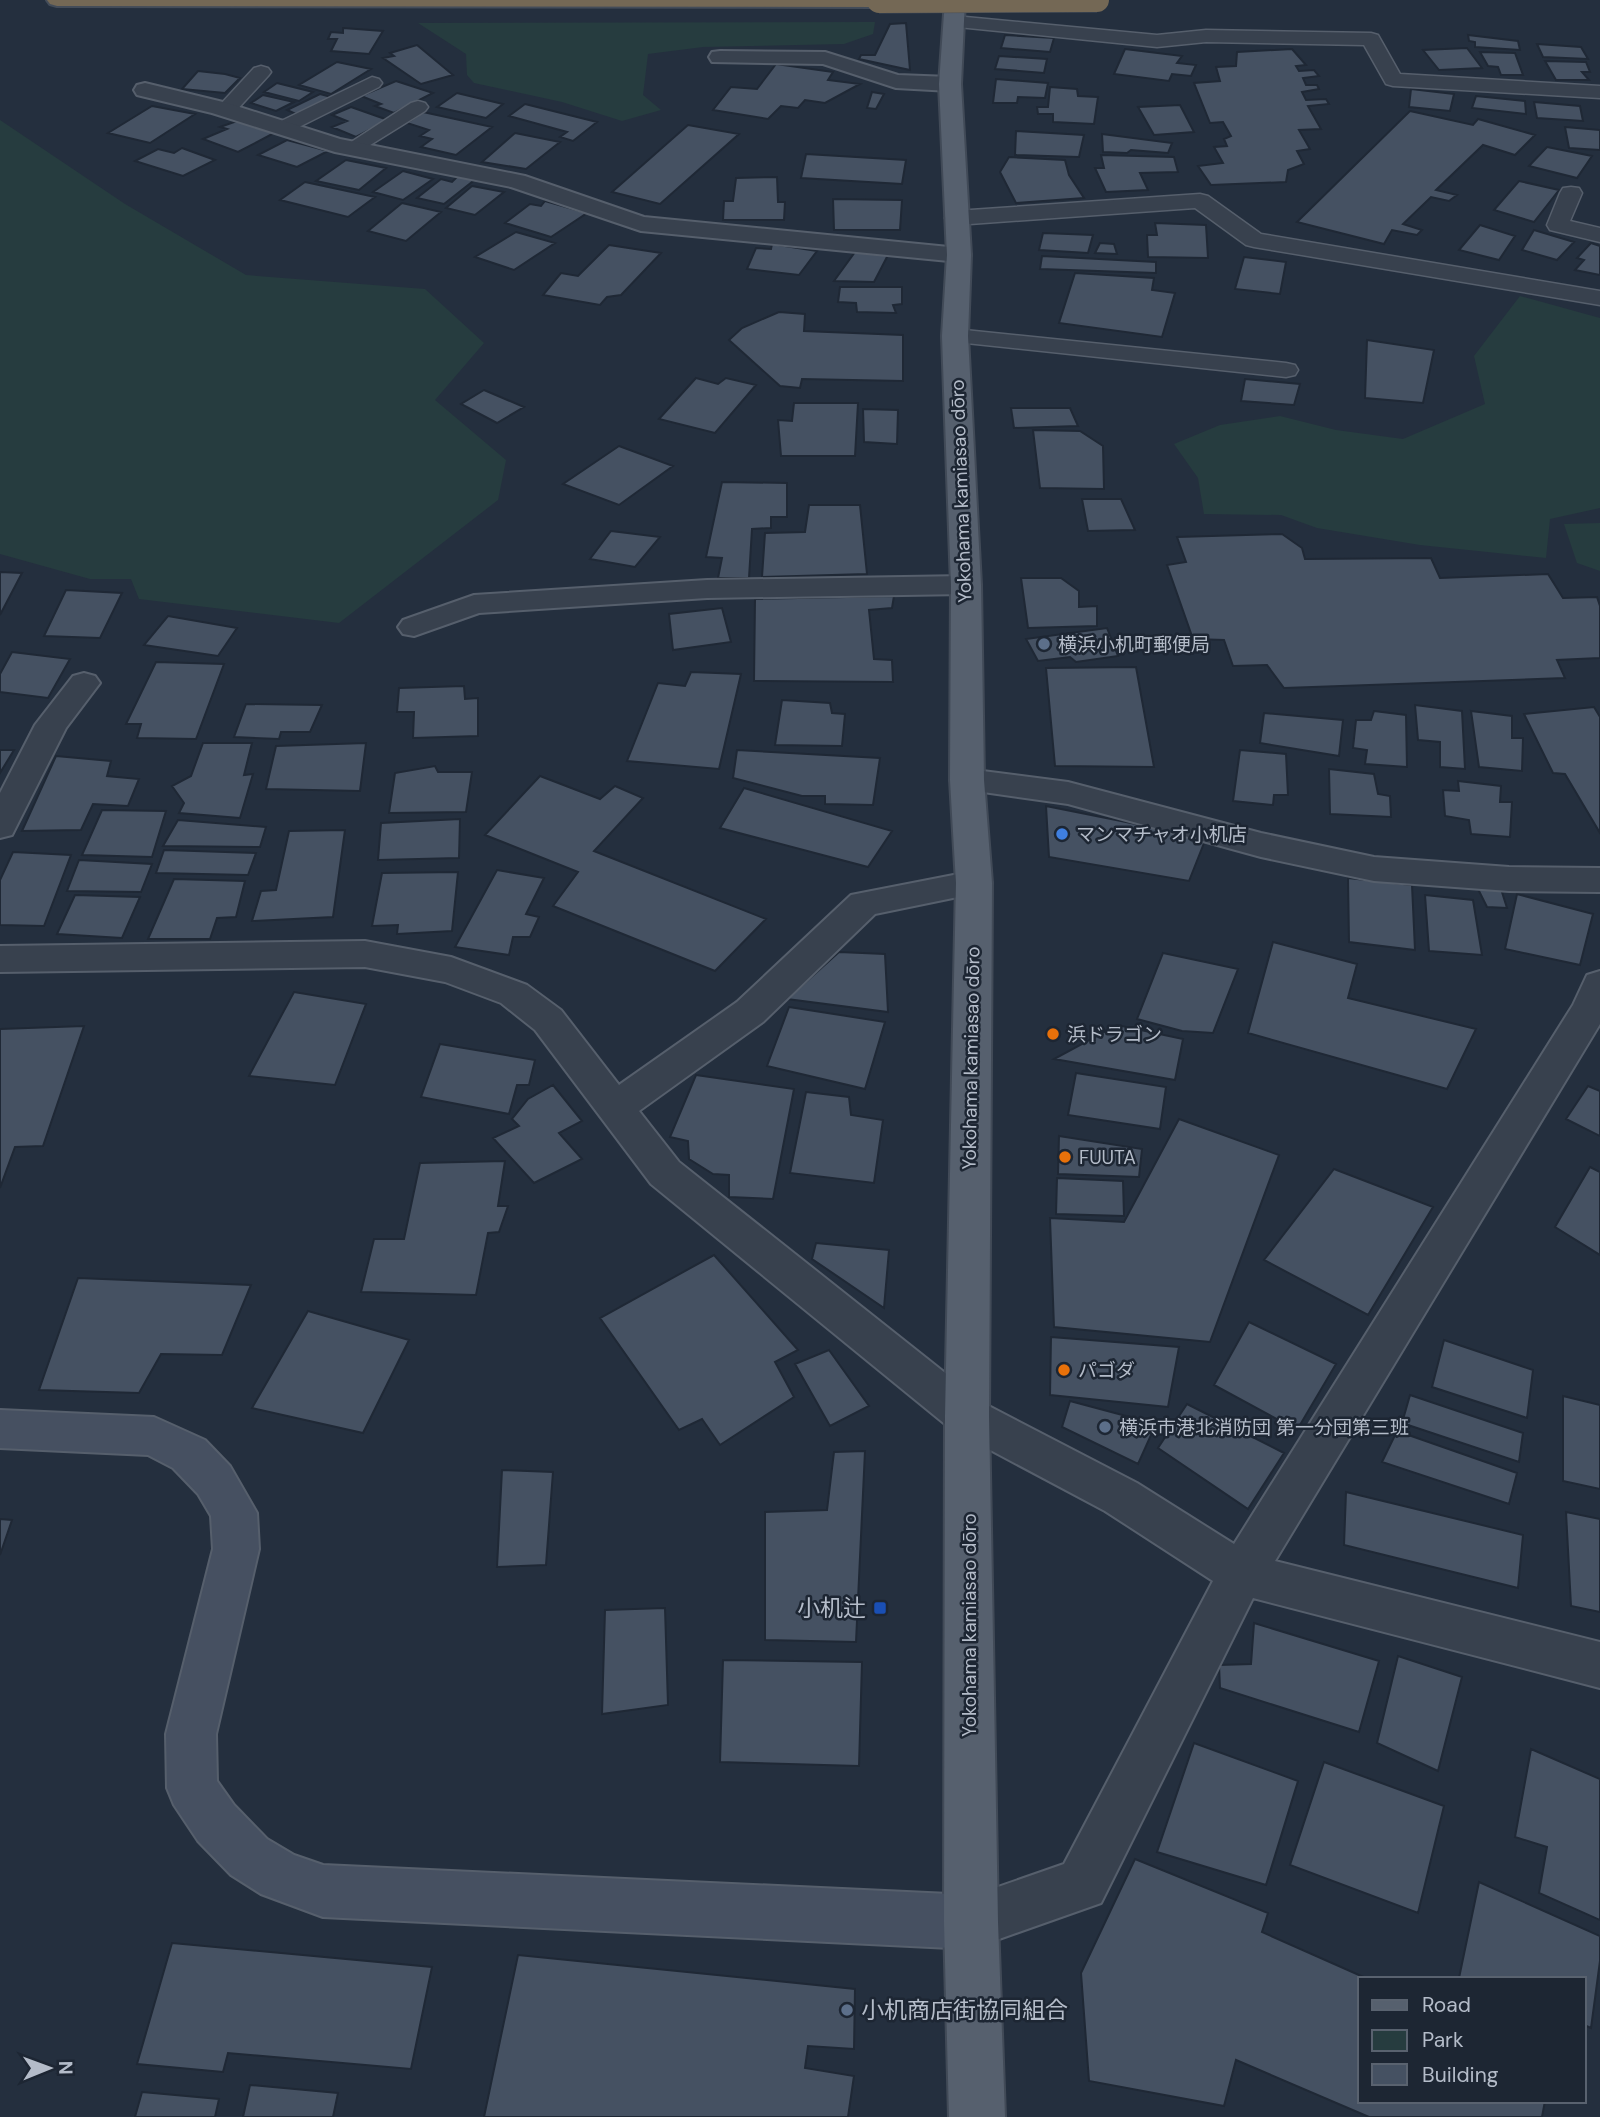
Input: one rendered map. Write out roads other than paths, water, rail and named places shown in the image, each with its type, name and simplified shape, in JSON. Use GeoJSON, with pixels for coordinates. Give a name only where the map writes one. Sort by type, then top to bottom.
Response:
{"type":"FeatureCollection","features":[{"type":"Feature","properties":{"kind":"highway"},"geometry":{"type":"LineString","coordinates":[[57,0],[1097,0]]}},
{"type":"Feature","properties":{"kind":"main road","name":"Yokohama kamiasao dōro"},"geometry":{"type":"LineString","coordinates":[[955,11],[950,84],[957,236],[955,336],[966,585],[967,780],[974,883],[967,1416],[971,1922],[977,2117]]}},
{"type":"Feature","properties":{"kind":"street"},"geometry":{"type":"LineString","coordinates":[[720,57],[825,58],[896,81],[950,84]]}},
{"type":"Feature","properties":{"kind":"street"},"geometry":{"type":"LineString","coordinates":[[145,90],[226,110],[352,148],[517,181],[641,224],[957,236]]}},
{"type":"Feature","properties":{"kind":"street"},"geometry":{"type":"LineString","coordinates":[[415,627],[474,604],[708,589],[966,585]]}},
{"type":"Feature","properties":{"kind":"street"},"geometry":{"type":"LineString","coordinates":[[0,827],[51,725],[84,683]]}},
{"type":"Feature","properties":{"kind":"street"},"geometry":{"type":"LineString","coordinates":[[967,780],[1068,793],[1261,845],[1374,869],[1510,879],[1600,880]]}},
{"type":"Feature","properties":{"kind":"street"},"geometry":{"type":"LineString","coordinates":[[616,1107],[750,1012],[864,904],[974,883]]}},
{"type":"Feature","properties":{"kind":"street"},"geometry":{"type":"LineString","coordinates":[[0,959],[365,954],[452,970],[514,994],[548,1020],[665,1173],[967,1416],[1121,1497],[1241,1574],[1600,1665]]}},
{"type":"Feature","properties":{"kind":"street"},"geometry":{"type":"LineString","coordinates":[[0,1429],[154,1436],[189,1454],[214,1480],[234,1513],[236,1549],[191,1734],[192,1788],[224,1832],[249,1857],[280,1876],[323,1891],[971,1922],[1082,1884],[1241,1574],[1591,1007],[1599,988]]}},
{"type":"Feature","properties":{"kind":"lane"},"geometry":{"type":"LineString","coordinates":[[955,11],[1157,41],[1206,36],[1371,39],[1393,80],[1600,92]]}},
{"type":"Feature","properties":{"kind":"lane"},"geometry":{"type":"LineString","coordinates":[[226,110],[261,72]]}},
{"type":"Feature","properties":{"kind":"lane"},"geometry":{"type":"LineString","coordinates":[[282,128],[372,83]]}},
{"type":"Feature","properties":{"kind":"lane"},"geometry":{"type":"LineString","coordinates":[[352,148],[418,107]]}},
{"type":"Feature","properties":{"kind":"lane"},"geometry":{"type":"LineString","coordinates":[[1571,193],[1558,225],[1600,235]]}},
{"type":"Feature","properties":{"kind":"lane"},"geometry":{"type":"LineString","coordinates":[[957,236],[1200,201],[1254,240],[1600,298]]}},
{"type":"Feature","properties":{"kind":"lane"},"geometry":{"type":"LineString","coordinates":[[955,336],[1286,370]]}},
{"type":"Feature","properties":{"kind":"place","name":"横浜小机町郵便局"},"geometry":{"type":"Point","coordinates":[1044,644]}},
{"type":"Feature","properties":{"kind":"place","name":"マンマチャオ小机店"},"geometry":{"type":"Point","coordinates":[1062,834]}},
{"type":"Feature","properties":{"kind":"place","name":"浜ドラゴン"},"geometry":{"type":"Point","coordinates":[1053,1034]}},
{"type":"Feature","properties":{"kind":"place","name":"FUUTA"},"geometry":{"type":"Point","coordinates":[1065,1157]}},
{"type":"Feature","properties":{"kind":"place","name":"パゴダ"},"geometry":{"type":"Point","coordinates":[1064,1370]}},
{"type":"Feature","properties":{"kind":"place","name":"横浜市港北消防団 第一分団第三班"},"geometry":{"type":"Point","coordinates":[1105,1427]}},
{"type":"Feature","properties":{"kind":"place","name":"小机辻"},"geometry":{"type":"Point","coordinates":[880,1608]}},
{"type":"Feature","properties":{"kind":"place","name":"小机商店街協同組合"},"geometry":{"type":"Point","coordinates":[847,2010]}}]}
